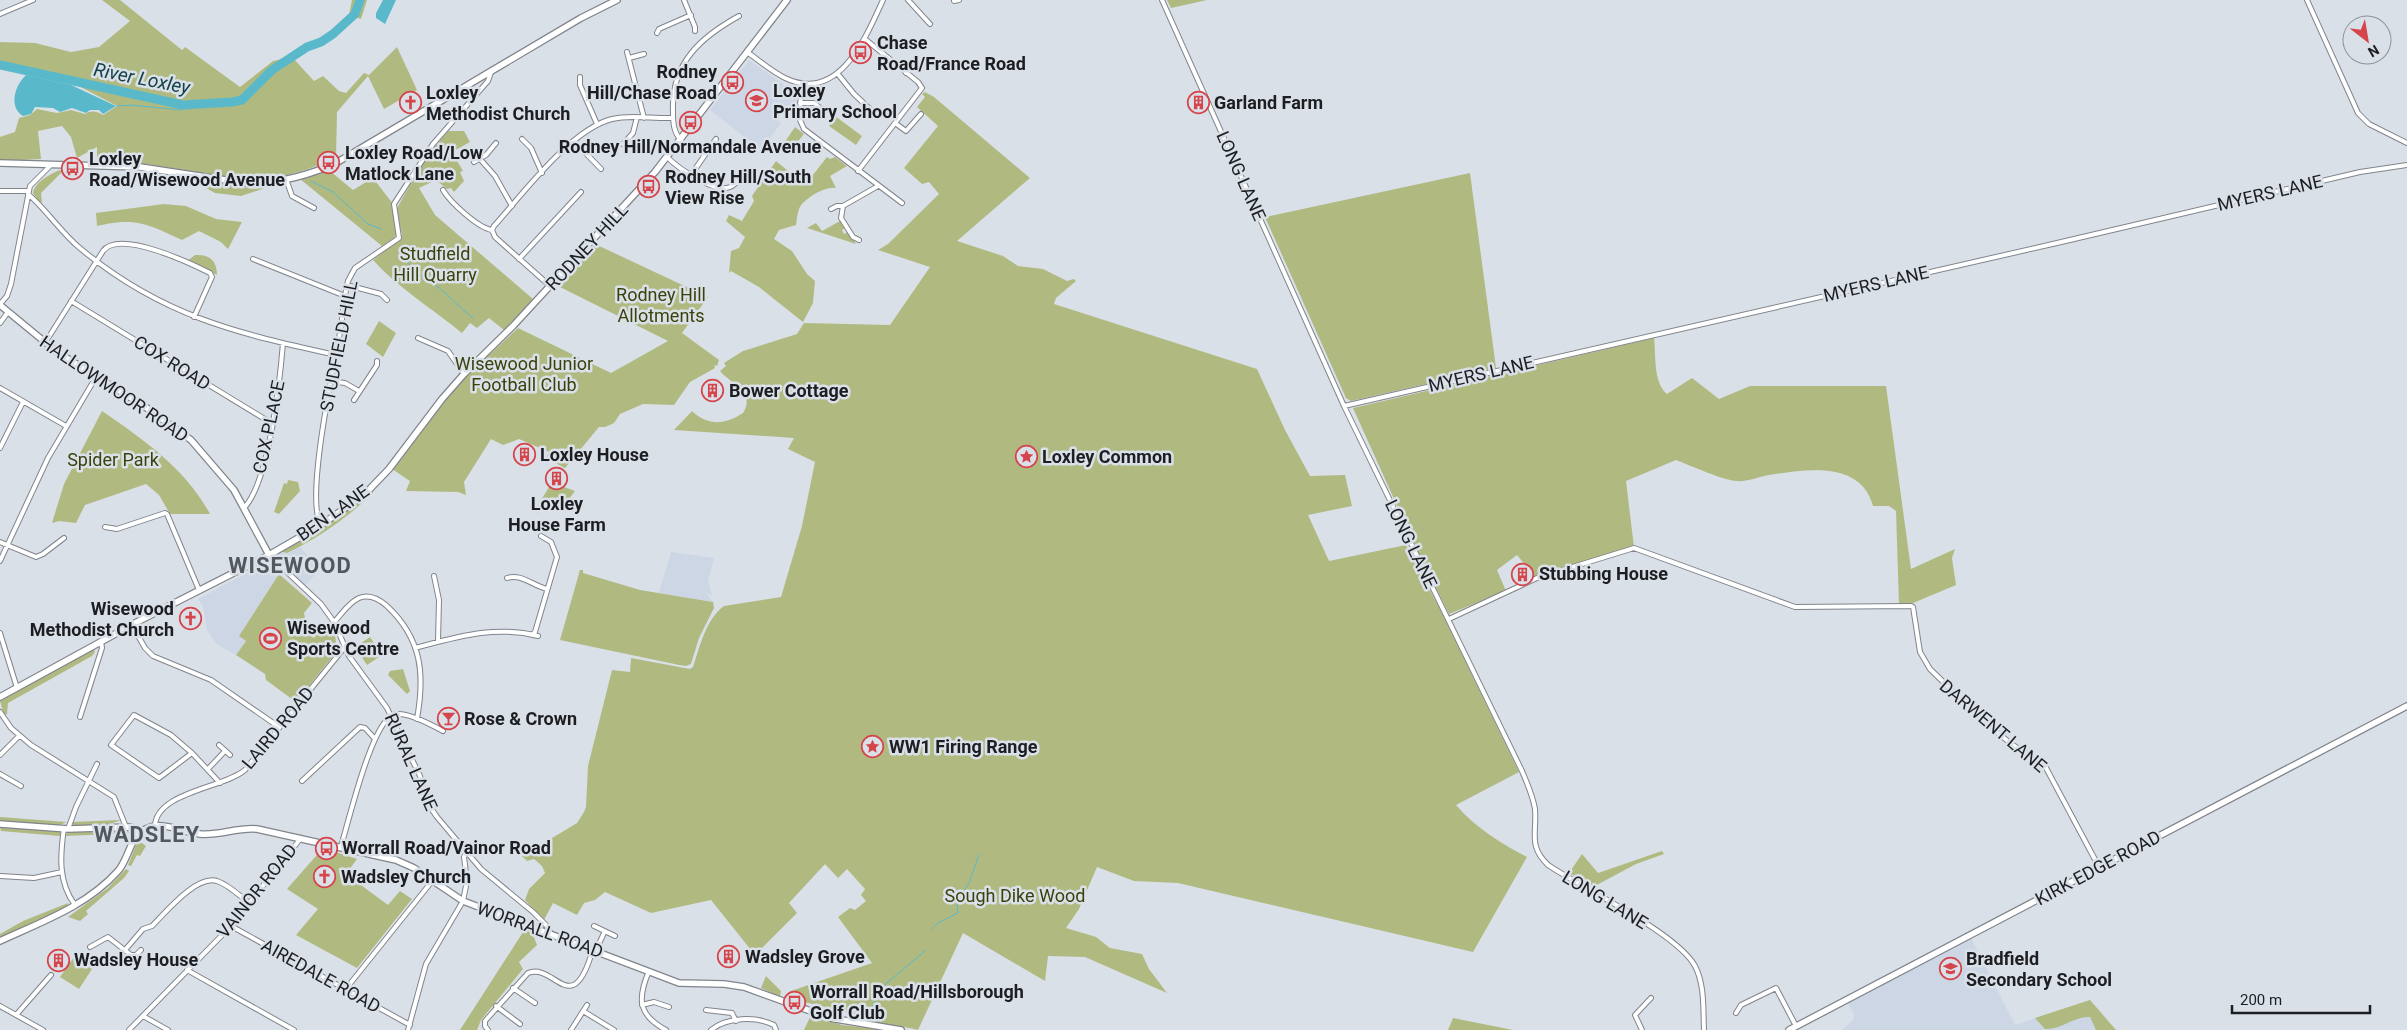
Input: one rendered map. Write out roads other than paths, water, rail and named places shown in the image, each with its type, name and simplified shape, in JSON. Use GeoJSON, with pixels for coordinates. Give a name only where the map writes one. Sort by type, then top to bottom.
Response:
{"type":"FeatureCollection","features":[{"type":"Feature","properties":{"kind":"street"},"geometry":{"type":"LineString","coordinates":[[0,14],[33,0]]}},
{"type":"Feature","properties":{"kind":"street"},"geometry":{"type":"LineString","coordinates":[[0,163],[140,167],[252,184],[286,179],[323,169],[336,163],[581,18],[617,0]]}},
{"type":"Feature","properties":{"kind":"street"},"geometry":{"type":"LineString","coordinates":[[684,0],[691,15],[694,31]]}},
{"type":"Feature","properties":{"kind":"street","name":"RODNEY HILL"},"geometry":{"type":"LineString","coordinates":[[513,326],[638,192],[667,158],[787,0]]}},
{"type":"Feature","properties":{"kind":"street"},"geometry":{"type":"LineString","coordinates":[[747,52],[782,76],[801,84],[824,80],[837,73],[851,61],[883,0]]}},
{"type":"Feature","properties":{"kind":"street"},"geometry":{"type":"LineString","coordinates":[[908,0],[930,24]]}},
{"type":"Feature","properties":{"kind":"street","name":"LONG LANE"},"geometry":{"type":"LineString","coordinates":[[1162,0],[1344,406],[1529,787],[1535,809],[1534,839],[1537,852],[1548,865],[1656,931],[1690,959],[1699,976],[1701,986],[1704,1030]]}},
{"type":"Feature","properties":{"kind":"street"},"geometry":{"type":"LineString","coordinates":[[2307,0],[2358,114],[2369,124],[2407,143]]}},
{"type":"Feature","properties":{"kind":"street"},"geometry":{"type":"LineString","coordinates":[[657,33],[659,30],[691,15]]}},
{"type":"Feature","properties":{"kind":"street"},"geometry":{"type":"LineString","coordinates":[[681,140],[676,133],[673,118],[676,83],[688,58],[710,33],[739,16]]}},
{"type":"Feature","properties":{"kind":"street"},"geometry":{"type":"LineString","coordinates":[[858,170],[922,88],[918,82],[864,38]]}},
{"type":"Feature","properties":{"kind":"street"},"geometry":{"type":"LineString","coordinates":[[627,52],[644,118]]}},
{"type":"Feature","properties":{"kind":"street"},"geometry":{"type":"LineString","coordinates":[[629,58],[644,54]]}},
{"type":"Feature","properties":{"kind":"street"},"geometry":{"type":"LineString","coordinates":[[906,73],[911,67]]}},
{"type":"Feature","properties":{"kind":"street","name":"STUDFIELD HILL"},"geometry":{"type":"LineString","coordinates":[[321,524],[317,516],[316,502],[317,468],[347,285],[355,268],[399,238],[394,204],[433,144],[488,81],[491,72]]}},
{"type":"Feature","properties":{"kind":"street"},"geometry":{"type":"LineString","coordinates":[[837,73],[854,94],[873,112]]}},
{"type":"Feature","properties":{"kind":"street"},"geometry":{"type":"LineString","coordinates":[[580,77],[580,85],[597,124]]}},
{"type":"Feature","properties":{"kind":"street"},"geometry":{"type":"LineString","coordinates":[[801,84],[800,122],[804,129],[902,204]]}},
{"type":"Feature","properties":{"kind":"street"},"geometry":{"type":"LineString","coordinates":[[800,103],[814,103],[824,111]]}},
{"type":"Feature","properties":{"kind":"street"},"geometry":{"type":"LineString","coordinates":[[895,123],[907,133],[921,114]]}},
{"type":"Feature","properties":{"kind":"street"},"geometry":{"type":"LineString","coordinates":[[492,230],[574,140],[597,124],[617,118],[673,118]]}},
{"type":"Feature","properties":{"kind":"street"},"geometry":{"type":"LineString","coordinates":[[623,144],[633,133],[637,118]]}},
{"type":"Feature","properties":{"kind":"street"},"geometry":{"type":"LineString","coordinates":[[522,139],[531,148],[542,173]]}},
{"type":"Feature","properties":{"kind":"street"},"geometry":{"type":"LineString","coordinates":[[691,175],[716,139]]}},
{"type":"Feature","properties":{"kind":"street"},"geometry":{"type":"LineString","coordinates":[[574,140],[600,169]]}},
{"type":"Feature","properties":{"kind":"street"},"geometry":{"type":"LineString","coordinates":[[474,162],[480,159],[496,143]]}},
{"type":"Feature","properties":{"kind":"street"},"geometry":{"type":"LineString","coordinates":[[667,158],[691,175],[725,188],[733,185],[748,172]]}},
{"type":"Feature","properties":{"kind":"street"},"geometry":{"type":"LineString","coordinates":[[480,159],[495,176],[512,206]]}},
{"type":"Feature","properties":{"kind":"street"},"geometry":{"type":"LineString","coordinates":[[0,304],[7,296],[11,284],[30,186],[51,165]]}},
{"type":"Feature","properties":{"kind":"street","name":"MYERS LANE"},"geometry":{"type":"LineString","coordinates":[[1344,406],[2057,244],[2360,172],[2407,165]]}},
{"type":"Feature","properties":{"kind":"street"},"geometry":{"type":"LineString","coordinates":[[286,179],[292,196],[314,208]]}},
{"type":"Feature","properties":{"kind":"street"},"geometry":{"type":"LineString","coordinates":[[831,209],[837,206],[844,206],[878,186]]}},
{"type":"Feature","properties":{"kind":"street"},"geometry":{"type":"LineString","coordinates":[[443,190],[477,224],[492,230],[495,237],[550,286]]}},
{"type":"Feature","properties":{"kind":"street"},"geometry":{"type":"LineString","coordinates":[[0,191],[28,193],[68,238],[97,261],[147,294],[194,317],[233,331],[336,355]]}},
{"type":"Feature","properties":{"kind":"street"},"geometry":{"type":"LineString","coordinates":[[446,194],[451,191]]}},
{"type":"Feature","properties":{"kind":"street"},"geometry":{"type":"LineString","coordinates":[[519,259],[580,192]]}},
{"type":"Feature","properties":{"kind":"street"},"geometry":{"type":"LineString","coordinates":[[844,206],[841,218],[852,237],[859,240]]}},
{"type":"Feature","properties":{"kind":"street"},"geometry":{"type":"LineString","coordinates":[[45,343],[109,245],[137,244],[210,273],[212,277],[194,317]]}},
{"type":"Feature","properties":{"kind":"street"},"geometry":{"type":"LineString","coordinates":[[253,259],[345,296]]}},
{"type":"Feature","properties":{"kind":"street"},"geometry":{"type":"LineString","coordinates":[[347,285],[381,294],[387,300]]}},
{"type":"Feature","properties":{"kind":"street","name":"COX ROAD"},"geometry":{"type":"LineString","coordinates":[[71,301],[273,424]]}},
{"type":"Feature","properties":{"kind":"street","name":"HALLOWMOOR ROAD"},"geometry":{"type":"LineString","coordinates":[[0,304],[45,343],[144,406],[191,440],[227,480],[269,556]]}},
{"type":"Feature","properties":{"kind":"street"},"geometry":{"type":"LineString","coordinates":[[0,323],[8,312]]}},
{"type":"Feature","properties":{"kind":"street","name":"BEN LANE"},"geometry":{"type":"LineString","coordinates":[[0,696],[101,641],[269,556],[355,502],[376,482],[464,374],[513,326]]}},
{"type":"Feature","properties":{"kind":"street"},"geometry":{"type":"LineString","coordinates":[[418,338],[448,352],[464,374]]}},
{"type":"Feature","properties":{"kind":"street","name":"COX PLACE"},"geometry":{"type":"LineString","coordinates":[[244,508],[251,500],[258,481],[273,424],[279,392],[283,343]]}},
{"type":"Feature","properties":{"kind":"street"},"geometry":{"type":"LineString","coordinates":[[354,400],[377,365],[377,361]]}},
{"type":"Feature","properties":{"kind":"street"},"geometry":{"type":"LineString","coordinates":[[0,561],[48,458],[96,377]]}},
{"type":"Feature","properties":{"kind":"street"},"geometry":{"type":"LineString","coordinates":[[331,382],[345,383],[360,391]]}},
{"type":"Feature","properties":{"kind":"street"},"geometry":{"type":"LineString","coordinates":[[0,388],[66,426]]}},
{"type":"Feature","properties":{"kind":"street"},"geometry":{"type":"LineString","coordinates":[[0,448],[23,402]]}},
{"type":"Feature","properties":{"kind":"street"},"geometry":{"type":"LineString","coordinates":[[105,527],[117,529],[165,513],[167,514],[199,590]]}},
{"type":"Feature","properties":{"kind":"street"},"geometry":{"type":"LineString","coordinates":[[533,634],[556,562],[557,553],[551,542],[541,536]]}},
{"type":"Feature","properties":{"kind":"street"},"geometry":{"type":"LineString","coordinates":[[0,542],[36,557],[64,538]]}},
{"type":"Feature","properties":{"kind":"street","name":"DARWENT LANE"},"geometry":{"type":"LineString","coordinates":[[1449,619],[1537,578],[1634,548],[1795,607],[1913,607],[1920,651],[1930,669],[1977,716],[2010,744],[2045,766],[2099,868]]}},
{"type":"Feature","properties":{"kind":"street","name":"RURAL LANE"},"geometry":{"type":"LineString","coordinates":[[269,556],[321,604],[334,622],[344,648],[384,702],[420,776],[431,810],[482,869],[504,886],[548,927],[550,933]]}},
{"type":"Feature","properties":{"kind":"street"},"geometry":{"type":"LineString","coordinates":[[434,576],[439,600],[438,641]]}},
{"type":"Feature","properties":{"kind":"street"},"geometry":{"type":"LineString","coordinates":[[507,578],[518,576],[534,586],[547,589]]}},
{"type":"Feature","properties":{"kind":"street"},"geometry":{"type":"LineString","coordinates":[[334,622],[355,600],[363,597],[375,598],[401,621],[411,635],[415,648],[422,690],[417,719]]}},
{"type":"Feature","properties":{"kind":"street"},"geometry":{"type":"LineString","coordinates":[[132,625],[145,648],[153,656],[211,680],[279,727]]}},
{"type":"Feature","properties":{"kind":"street"},"geometry":{"type":"LineString","coordinates":[[415,648],[438,641],[497,630],[538,636]]}},
{"type":"Feature","properties":{"kind":"street"},"geometry":{"type":"LineString","coordinates":[[0,634],[17,688]]}},
{"type":"Feature","properties":{"kind":"street"},"geometry":{"type":"LineString","coordinates":[[80,717],[102,648],[101,641]]}},
{"type":"Feature","properties":{"kind":"street","name":"LAIRD ROAD"},"geometry":{"type":"LineString","coordinates":[[155,826],[159,815],[176,799],[188,793],[236,777],[245,770],[344,648]]}},
{"type":"Feature","properties":{"kind":"street","name":"KIRK EDGE ROAD"},"geometry":{"type":"LineString","coordinates":[[1794,1028],[2407,706]]}},
{"type":"Feature","properties":{"kind":"street"},"geometry":{"type":"LineString","coordinates":[[0,712],[19,736],[38,751],[114,797],[126,827]]}},
{"type":"Feature","properties":{"kind":"street"},"geometry":{"type":"LineString","coordinates":[[341,846],[375,739],[383,723],[391,716],[402,714],[443,730]]}},
{"type":"Feature","properties":{"kind":"street"},"geometry":{"type":"LineString","coordinates":[[192,753],[159,778],[111,745],[134,715],[171,735],[192,753],[220,783]]}},
{"type":"Feature","properties":{"kind":"street"},"geometry":{"type":"LineString","coordinates":[[302,781],[360,727],[365,728],[375,739]]}},
{"type":"Feature","properties":{"kind":"street"},"geometry":{"type":"LineString","coordinates":[[0,755],[19,736]]}},
{"type":"Feature","properties":{"kind":"street"},"geometry":{"type":"LineString","coordinates":[[219,744],[230,755]]}},
{"type":"Feature","properties":{"kind":"street"},"geometry":{"type":"LineString","coordinates":[[208,769],[224,751]]}},
{"type":"Feature","properties":{"kind":"street"},"geometry":{"type":"LineString","coordinates":[[75,905],[66,891],[62,872],[66,829],[97,764]]}},
{"type":"Feature","properties":{"kind":"street"},"geometry":{"type":"LineString","coordinates":[[0,774],[21,786]]}},
{"type":"Feature","properties":{"kind":"street"},"geometry":{"type":"LineString","coordinates":[[0,824],[66,829],[126,827],[134,828],[140,832]]}},
{"type":"Feature","properties":{"kind":"street"},"geometry":{"type":"LineString","coordinates":[[0,941],[75,905],[107,883],[119,870],[140,832],[155,826]]}},
{"type":"Feature","properties":{"kind":"street","name":"WORRALL ROAD"},"geometry":{"type":"LineString","coordinates":[[155,826],[202,834],[241,828],[257,829],[301,837],[396,860],[414,868],[463,901],[595,949],[649,972],[686,984],[724,984],[744,987],[830,1018],[901,1030]]}},
{"type":"Feature","properties":{"kind":"street","name":"VAINOR ROAD"},"geometry":{"type":"LineString","coordinates":[[129,1030],[231,926],[301,837]]}},
{"type":"Feature","properties":{"kind":"street"},"geometry":{"type":"LineString","coordinates":[[408,1030],[426,964],[463,901],[467,881],[464,857],[467,852]]}},
{"type":"Feature","properties":{"kind":"street"},"geometry":{"type":"LineString","coordinates":[[0,876],[34,878],[62,872]]}},
{"type":"Feature","properties":{"kind":"street"},"geometry":{"type":"LineString","coordinates":[[125,950],[143,930],[152,926],[201,882],[208,880],[220,882],[249,903]]}},
{"type":"Feature","properties":{"kind":"street"},"geometry":{"type":"LineString","coordinates":[[345,990],[432,880]]}},
{"type":"Feature","properties":{"kind":"street","name":"AIREDALE ROAD"},"geometry":{"type":"LineString","coordinates":[[231,926],[410,1025]]}},
{"type":"Feature","properties":{"kind":"street"},"geometry":{"type":"LineString","coordinates":[[594,926],[615,936]]}},
{"type":"Feature","properties":{"kind":"street"},"geometry":{"type":"LineString","coordinates":[[488,1030],[484,1026],[485,1021],[496,1006],[530,971],[539,972],[562,986],[574,984],[585,974],[595,949],[605,932]]}},
{"type":"Feature","properties":{"kind":"street"},"geometry":{"type":"LineString","coordinates":[[90,947],[108,937],[134,956],[141,950]]}},
{"type":"Feature","properties":{"kind":"street"},"geometry":{"type":"LineString","coordinates":[[187,970],[294,1030]]}},
{"type":"Feature","properties":{"kind":"street"},"geometry":{"type":"LineString","coordinates":[[649,972],[642,990],[642,1004],[652,1021],[666,1030]]}},
{"type":"Feature","properties":{"kind":"street"},"geometry":{"type":"LineString","coordinates":[[16,1015],[51,975]]}},
{"type":"Feature","properties":{"kind":"street"},"geometry":{"type":"LineString","coordinates":[[513,988],[535,1003]]}},
{"type":"Feature","properties":{"kind":"street"},"geometry":{"type":"LineString","coordinates":[[1736,1013],[1741,1005],[1776,988],[1794,1028]]}},
{"type":"Feature","properties":{"kind":"street"},"geometry":{"type":"LineString","coordinates":[[1642,1030],[1634,1015],[1651,998]]}},
{"type":"Feature","properties":{"kind":"street"},"geometry":{"type":"LineString","coordinates":[[642,1004],[654,1002],[669,1007]]}},
{"type":"Feature","properties":{"kind":"street"},"geometry":{"type":"LineString","coordinates":[[571,1030],[587,1005]]}},
{"type":"Feature","properties":{"kind":"street"},"geometry":{"type":"LineString","coordinates":[[0,1006],[43,1030]]}},
{"type":"Feature","properties":{"kind":"street"},"geometry":{"type":"LineString","coordinates":[[496,1006],[520,1024]]}},
{"type":"Feature","properties":{"kind":"street"},"geometry":{"type":"LineString","coordinates":[[706,1010],[732,1013],[736,1021]]}},
{"type":"Feature","properties":{"kind":"street"},"geometry":{"type":"LineString","coordinates":[[583,1011],[614,1030]]}},
{"type":"Feature","properties":{"kind":"street"},"geometry":{"type":"LineString","coordinates":[[143,1016],[168,1030]]}},
{"type":"Feature","properties":{"kind":"street"},"geometry":{"type":"LineString","coordinates":[[711,1030],[723,1023],[763,1021],[774,1025],[776,1030]]}},
{"type":"Feature","properties":{"kind":"street"},"geometry":{"type":"LineString","coordinates":[[723,1023],[725,1030]]}},
{"type":"Feature","properties":{"kind":"water"},"geometry":{"type":"Polygon","coordinates":[[[383,0],[396,0],[385,24],[376,18],[376,13],[383,0]]]}},
{"type":"Feature","properties":{"kind":"water"},"geometry":{"type":"Polygon","coordinates":[[[26,75],[71,85],[116,106],[103,114],[99,110],[90,110],[86,113],[72,108],[60,112],[53,108],[35,107],[31,114],[23,116],[18,112],[14,102],[16,90],[26,75]]]}},
{"type":"Feature","properties":{"kind":"waterway","name":"River Loxley"},"geometry":{"type":"LineString","coordinates":[[0,65],[183,105],[232,102],[242,100],[272,70],[307,47],[321,42],[333,34],[355,14],[360,0]]}},
{"type":"Feature","properties":{"kind":"waterway"},"geometry":{"type":"LineString","coordinates":[[117,106],[131,105],[182,110],[183,105]]}},
{"type":"Feature","properties":{"kind":"waterway"},"geometry":{"type":"LineString","coordinates":[[311,181],[333,192],[368,224],[381,229]]}},
{"type":"Feature","properties":{"kind":"waterway"},"geometry":{"type":"LineString","coordinates":[[405,248],[405,259],[412,267]]}},
{"type":"Feature","properties":{"kind":"waterway"},"geometry":{"type":"LineString","coordinates":[[420,275],[441,289],[473,318]]}},
{"type":"Feature","properties":{"kind":"waterway"},"geometry":{"type":"LineString","coordinates":[[932,929],[938,923],[958,913],[957,903],[969,883],[979,855]]}},
{"type":"Feature","properties":{"kind":"waterway"},"geometry":{"type":"LineString","coordinates":[[862,1015],[872,1007],[882,987],[925,951]]}},
{"type":"Feature","properties":{"kind":"place","name":"Chase Road/France Road"},"geometry":{"type":"Point","coordinates":[861,53]}},
{"type":"Feature","properties":{"kind":"place","name":"Rodney Hill/Chase Road"},"geometry":{"type":"Point","coordinates":[733,82]}},
{"type":"Feature","properties":{"kind":"place","name":"Loxley Primary School"},"geometry":{"type":"Point","coordinates":[757,101]}},
{"type":"Feature","properties":{"kind":"place","name":"Loxley Methodist Church"},"geometry":{"type":"Point","coordinates":[410,103]}},
{"type":"Feature","properties":{"kind":"place","name":"Garland Farm"},"geometry":{"type":"Point","coordinates":[1198,103]}},
{"type":"Feature","properties":{"kind":"place","name":"Rodney Hill/Normandale Avenue"},"geometry":{"type":"Point","coordinates":[690,122]}},
{"type":"Feature","properties":{"kind":"place","name":"Loxley Road/Low Matlock Lane"},"geometry":{"type":"Point","coordinates":[329,163]}},
{"type":"Feature","properties":{"kind":"place","name":"Loxley Road/Wisewood Avenue"},"geometry":{"type":"Point","coordinates":[73,169]}},
{"type":"Feature","properties":{"kind":"place","name":"Rodney Hill/South View Rise"},"geometry":{"type":"Point","coordinates":[649,187]}},
{"type":"Feature","properties":{"kind":"place","name":"Bower Cottage"},"geometry":{"type":"Point","coordinates":[713,391]}},
{"type":"Feature","properties":{"kind":"place","name":"Loxley House"},"geometry":{"type":"Point","coordinates":[524,455]}},
{"type":"Feature","properties":{"kind":"place","name":"Loxley Common"},"geometry":{"type":"Point","coordinates":[1026,457]}},
{"type":"Feature","properties":{"kind":"place","name":"Loxley House Farm"},"geometry":{"type":"Point","coordinates":[557,479]}},
{"type":"Feature","properties":{"kind":"place","name":"Stubbing House"},"geometry":{"type":"Point","coordinates":[1523,574]}},
{"type":"Feature","properties":{"kind":"place","name":"Wisewood Methodist Church"},"geometry":{"type":"Point","coordinates":[190,619]}},
{"type":"Feature","properties":{"kind":"place","name":"Wisewood Sports Centre"},"geometry":{"type":"Point","coordinates":[271,638]}},
{"type":"Feature","properties":{"kind":"place","name":"Rose & Crown"},"geometry":{"type":"Point","coordinates":[448,719]}},
{"type":"Feature","properties":{"kind":"place","name":"WW1 Firing Range"},"geometry":{"type":"Point","coordinates":[873,747]}},
{"type":"Feature","properties":{"kind":"place","name":"Worrall Road/Vainor Road"},"geometry":{"type":"Point","coordinates":[326,848]}},
{"type":"Feature","properties":{"kind":"place","name":"Wadsley Church"},"geometry":{"type":"Point","coordinates":[325,877]}},
{"type":"Feature","properties":{"kind":"place","name":"Wadsley Grove"},"geometry":{"type":"Point","coordinates":[729,957]}},
{"type":"Feature","properties":{"kind":"place","name":"Wadsley House"},"geometry":{"type":"Point","coordinates":[58,960]}},
{"type":"Feature","properties":{"kind":"place","name":"Bradfield Secondary School"},"geometry":{"type":"Point","coordinates":[1950,969]}},
{"type":"Feature","properties":{"kind":"place","name":"Worrall Road/Hillsborough Golf Club"},"geometry":{"type":"Point","coordinates":[794,1002]}},
{"type":"Feature","properties":{"kind":"district","name":"WISEWOOD"},"geometry":{"type":"Point","coordinates":[290,565]}},
{"type":"Feature","properties":{"kind":"district","name":"WADSLEY"},"geometry":{"type":"Point","coordinates":[147,834]}},
{"type":"Feature","properties":{"kind":"park label","name":"Studfield Hill Quarry"},"geometry":{"type":"Point","coordinates":[435,264]}},
{"type":"Feature","properties":{"kind":"park label","name":"Rodney Hill Allotments"},"geometry":{"type":"Point","coordinates":[661,305]}},
{"type":"Feature","properties":{"kind":"park label","name":"Wisewood Junior Football Club"},"geometry":{"type":"Point","coordinates":[524,374]}},
{"type":"Feature","properties":{"kind":"park label","name":"Spider Park"},"geometry":{"type":"Point","coordinates":[113,460]}},
{"type":"Feature","properties":{"kind":"park label","name":"Sough Dike Wood"},"geometry":{"type":"Point","coordinates":[1015,896]}}]}
